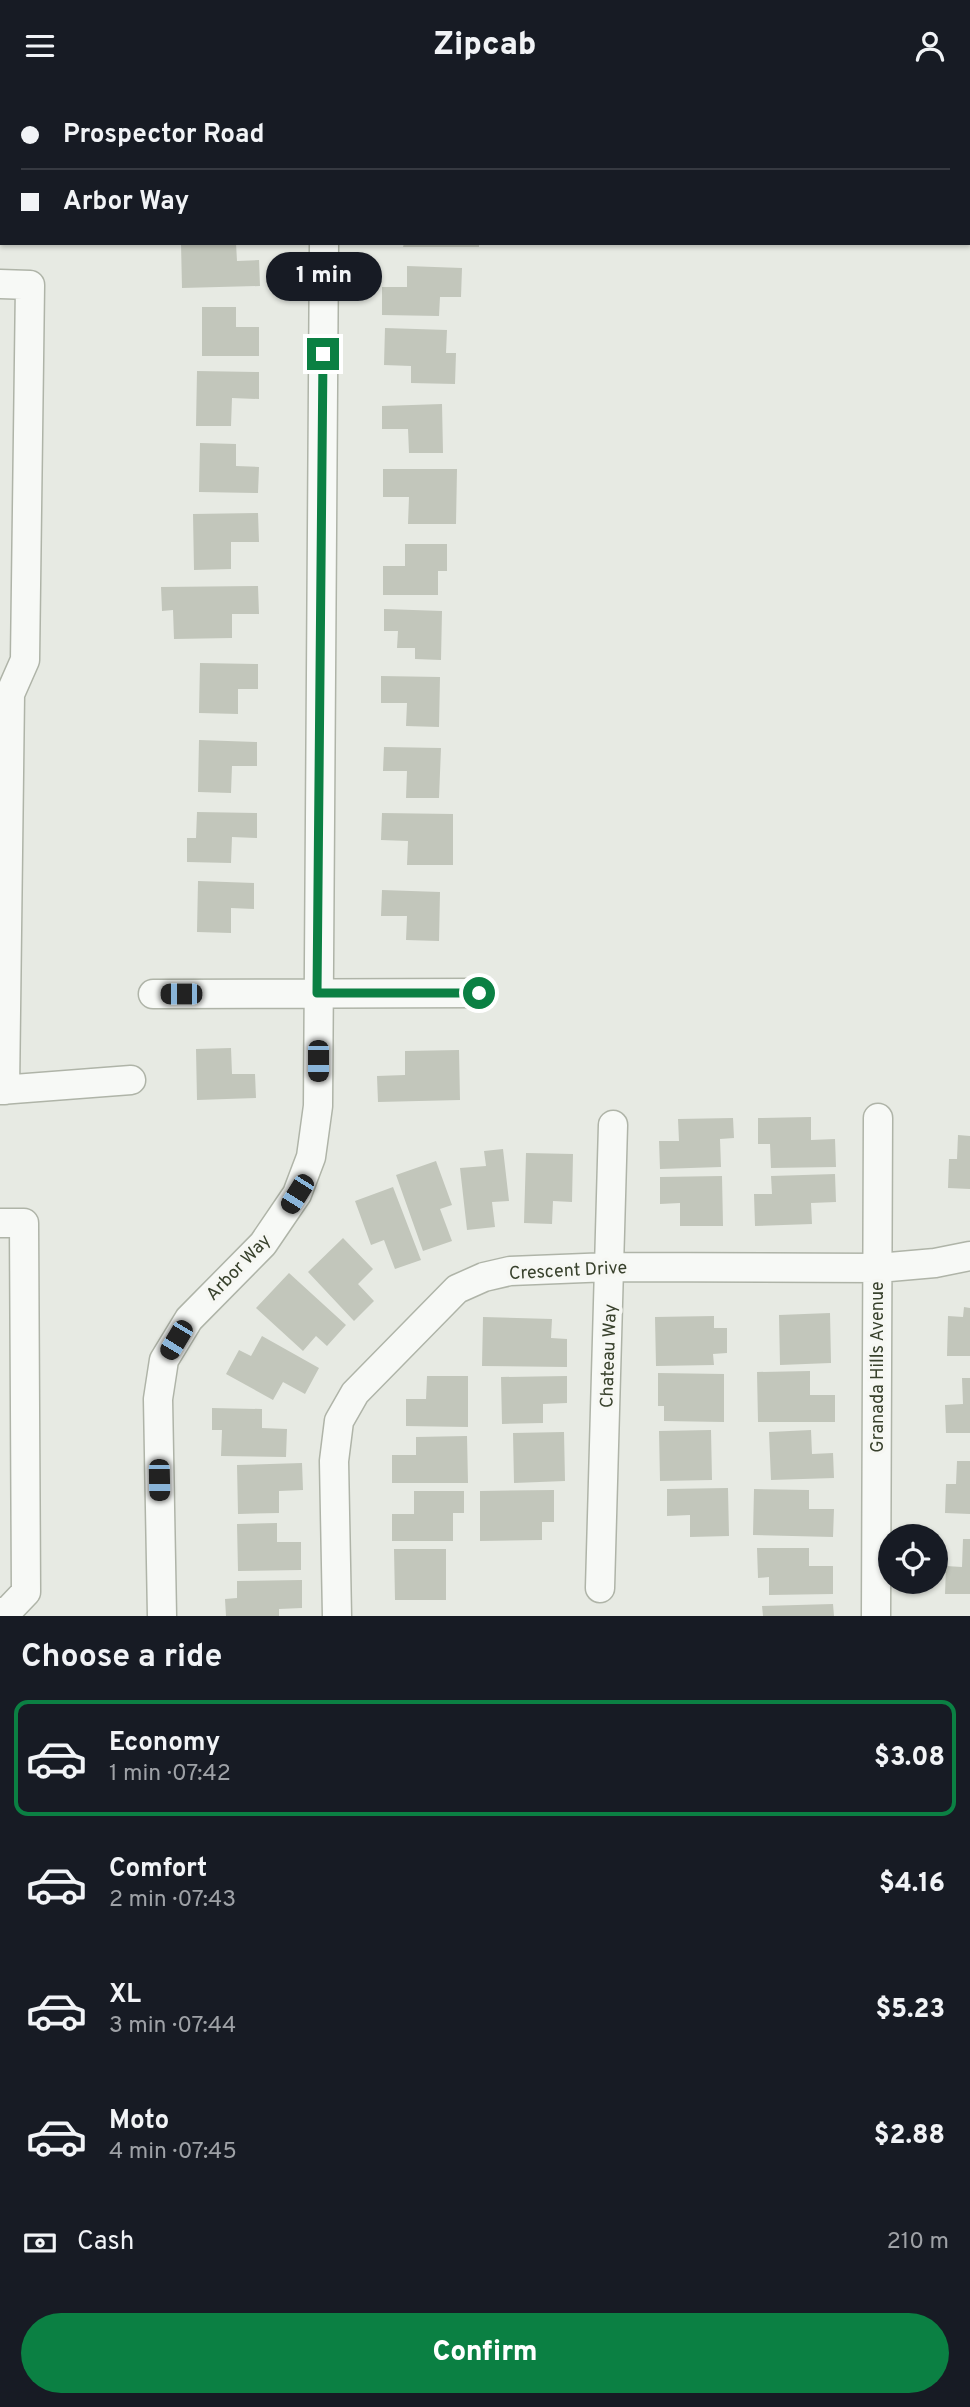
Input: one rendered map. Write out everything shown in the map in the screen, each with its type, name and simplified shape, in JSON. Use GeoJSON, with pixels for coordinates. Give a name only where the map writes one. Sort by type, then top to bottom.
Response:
{"type":"FeatureCollection","features":[{"type":"Feature","properties":{"kind":"street","name":"Arbor Way"},"geometry":{"type":"LineString","coordinates":[[162,1616],[158,1399],[164,1360],[189,1319],[263,1244],[297,1194],[312,1157],[318,1106],[324,245]]}},
{"type":"Feature","properties":{"kind":"street"},"geometry":{"type":"LineString","coordinates":[[0,285],[30,285],[25,660],[5,694],[2,1090],[131,1080]]}},
{"type":"Feature","properties":{"kind":"street"},"geometry":{"type":"LineString","coordinates":[[153,994],[479,993]]}},
{"type":"Feature","properties":{"kind":"street","name":"Granada Hills Avenue"},"geometry":{"type":"LineString","coordinates":[[876,1616],[878,1118]]}},
{"type":"Feature","properties":{"kind":"street","name":"Chateau Way"},"geometry":{"type":"LineString","coordinates":[[600,1588],[613,1125]]}},
{"type":"Feature","properties":{"kind":"street"},"geometry":{"type":"LineString","coordinates":[[0,1223],[24,1223],[26,1578],[26,1592],[7,1612],[0,1612]]}},
{"type":"Feature","properties":{"kind":"street","name":"Crescent Drive"},"geometry":{"type":"LineString","coordinates":[[337,1616],[334,1461],[339,1421],[355,1393],[457,1289],[484,1277],[510,1271],[610,1266],[878,1268],[935,1263],[970,1256]]}},
{"type":"Feature","properties":{"kind":"building"},"geometry":{"type":"Polygon","coordinates":[[[181,245],[236,245],[237,261],[259,260],[260,286],[182,288],[181,245]]]}},
{"type":"Feature","properties":{"kind":"building"},"geometry":{"type":"Polygon","coordinates":[[[404,245],[479,245],[479,247],[404,245]]]}},
{"type":"Feature","properties":{"kind":"building"},"geometry":{"type":"Polygon","coordinates":[[[407,266],[462,268],[461,297],[440,297],[439,316],[382,315],[382,287],[407,287],[407,266]]]}},
{"type":"Feature","properties":{"kind":"building"},"geometry":{"type":"Polygon","coordinates":[[[202,307],[236,307],[236,327],[259,327],[259,356],[202,356],[202,307]]]}},
{"type":"Feature","properties":{"kind":"building"},"geometry":{"type":"Polygon","coordinates":[[[385,328],[447,330],[446,353],[456,353],[455,384],[411,383],[411,366],[384,365],[385,328]]]}},
{"type":"Feature","properties":{"kind":"building"},"geometry":{"type":"Polygon","coordinates":[[[197,371],[259,372],[259,399],[232,398],[231,426],[196,426],[197,371]]]}},
{"type":"Feature","properties":{"kind":"building"},"geometry":{"type":"Polygon","coordinates":[[[442,404],[443,453],[409,453],[408,429],[382,429],[382,406],[442,404]]]}},
{"type":"Feature","properties":{"kind":"building"},"geometry":{"type":"Polygon","coordinates":[[[200,443],[236,444],[236,466],[259,467],[258,493],[199,492],[200,443]]]}},
{"type":"Feature","properties":{"kind":"building"},"geometry":{"type":"Polygon","coordinates":[[[383,469],[457,469],[456,524],[408,524],[409,497],[383,497],[383,469]]]}},
{"type":"Feature","properties":{"kind":"building"},"geometry":{"type":"Polygon","coordinates":[[[258,513],[259,542],[231,542],[231,569],[194,570],[193,514],[258,513]]]}},
{"type":"Feature","properties":{"kind":"building"},"geometry":{"type":"Polygon","coordinates":[[[405,544],[447,544],[447,571],[438,571],[438,595],[383,595],[383,566],[405,566],[405,544]]]}},
{"type":"Feature","properties":{"kind":"building"},"geometry":{"type":"Polygon","coordinates":[[[258,586],[259,614],[232,614],[232,638],[174,639],[173,610],[162,611],[161,587],[258,586]]]}},
{"type":"Feature","properties":{"kind":"building"},"geometry":{"type":"Polygon","coordinates":[[[384,609],[442,611],[441,660],[415,659],[415,648],[397,648],[398,631],[384,631],[384,609]]]}},
{"type":"Feature","properties":{"kind":"building"},"geometry":{"type":"Polygon","coordinates":[[[200,663],[258,664],[258,689],[238,689],[238,714],[199,713],[200,663]]]}},
{"type":"Feature","properties":{"kind":"building"},"geometry":{"type":"Polygon","coordinates":[[[381,676],[440,677],[439,727],[406,726],[407,703],[381,703],[381,676]]]}},
{"type":"Feature","properties":{"kind":"building"},"geometry":{"type":"Polygon","coordinates":[[[199,740],[257,742],[257,766],[232,766],[231,793],[198,792],[199,740]]]}},
{"type":"Feature","properties":{"kind":"building"},"geometry":{"type":"Polygon","coordinates":[[[384,747],[441,748],[439,798],[406,798],[407,771],[383,771],[384,747]]]}},
{"type":"Feature","properties":{"kind":"building"},"geometry":{"type":"Polygon","coordinates":[[[197,812],[257,813],[257,838],[232,837],[231,863],[187,862],[187,838],[196,838],[197,812]]]}},
{"type":"Feature","properties":{"kind":"building"},"geometry":{"type":"Polygon","coordinates":[[[382,813],[453,814],[453,865],[407,865],[408,841],[381,840],[382,813]]]}},
{"type":"Feature","properties":{"kind":"building"},"geometry":{"type":"Polygon","coordinates":[[[198,881],[254,883],[254,909],[231,908],[231,933],[197,932],[198,881]]]}},
{"type":"Feature","properties":{"kind":"building"},"geometry":{"type":"Polygon","coordinates":[[[382,890],[440,892],[439,941],[406,940],[407,916],[381,916],[382,890]]]}},
{"type":"Feature","properties":{"kind":"building"},"geometry":{"type":"Polygon","coordinates":[[[231,1048],[232,1074],[255,1074],[256,1098],[197,1100],[196,1049],[231,1048]]]}},
{"type":"Feature","properties":{"kind":"building"},"geometry":{"type":"Polygon","coordinates":[[[459,1050],[460,1100],[378,1102],[377,1076],[405,1075],[405,1051],[459,1050]]]}},
{"type":"Feature","properties":{"kind":"building"},"geometry":{"type":"Polygon","coordinates":[[[811,1117],[811,1140],[835,1139],[836,1167],[771,1168],[770,1144],[758,1144],[758,1118],[811,1117]]]}},
{"type":"Feature","properties":{"kind":"building"},"geometry":{"type":"Polygon","coordinates":[[[733,1118],[734,1138],[720,1139],[721,1167],[660,1169],[659,1141],[679,1141],[678,1119],[733,1118]]]}},
{"type":"Feature","properties":{"kind":"building"},"geometry":{"type":"Polygon","coordinates":[[[958,1135],[970,1136],[970,1189],[948,1188],[949,1159],[957,1159],[958,1135]]]}},
{"type":"Feature","properties":{"kind":"building"},"geometry":{"type":"Polygon","coordinates":[[[503,1149],[509,1201],[492,1202],[495,1227],[467,1230],[460,1168],[486,1166],[484,1151],[503,1149]]]}},
{"type":"Feature","properties":{"kind":"building"},"geometry":{"type":"Polygon","coordinates":[[[526,1153],[573,1154],[572,1202],[553,1201],[552,1224],[524,1223],[526,1153]]]}},
{"type":"Feature","properties":{"kind":"building"},"geometry":{"type":"Polygon","coordinates":[[[436,1161],[452,1205],[440,1209],[452,1241],[423,1251],[396,1175],[436,1161]]]}},
{"type":"Feature","properties":{"kind":"building"},"geometry":{"type":"Polygon","coordinates":[[[835,1174],[836,1202],[811,1203],[812,1224],[755,1226],[754,1194],[772,1194],[771,1176],[835,1174]]]}},
{"type":"Feature","properties":{"kind":"building"},"geometry":{"type":"Polygon","coordinates":[[[722,1176],[723,1226],[680,1226],[680,1203],[660,1204],[660,1177],[722,1176]]]}},
{"type":"Feature","properties":{"kind":"building"},"geometry":{"type":"Polygon","coordinates":[[[393,1187],[421,1260],[395,1269],[384,1240],[371,1245],[355,1201],[393,1187]]]}},
{"type":"Feature","properties":{"kind":"building"},"geometry":{"type":"Polygon","coordinates":[[[343,1238],[373,1269],[358,1284],[374,1301],[354,1321],[308,1272],[343,1238]]]}},
{"type":"Feature","properties":{"kind":"building"},"geometry":{"type":"Polygon","coordinates":[[[289,1273],[346,1325],[327,1346],[316,1336],[303,1351],[256,1308],[289,1273]]]}},
{"type":"Feature","properties":{"kind":"building"},"geometry":{"type":"Polygon","coordinates":[[[964,1307],[970,1308],[970,1356],[947,1356],[948,1316],[963,1317],[964,1307]]]}},
{"type":"Feature","properties":{"kind":"building"},"geometry":{"type":"Polygon","coordinates":[[[830,1313],[831,1363],[780,1365],[779,1315],[830,1313]]]}},
{"type":"Feature","properties":{"kind":"building"},"geometry":{"type":"Polygon","coordinates":[[[714,1316],[714,1328],[727,1328],[727,1353],[713,1354],[714,1365],[656,1366],[655,1317],[714,1316]]]}},
{"type":"Feature","properties":{"kind":"building"},"geometry":{"type":"Polygon","coordinates":[[[483,1317],[552,1319],[551,1338],[567,1339],[567,1367],[482,1366],[483,1317]]]}},
{"type":"Feature","properties":{"kind":"building"},"geometry":{"type":"Polygon","coordinates":[[[262,1336],[319,1368],[305,1394],[283,1382],[273,1400],[226,1374],[239,1350],[251,1356],[262,1336]]]}},
{"type":"Feature","properties":{"kind":"building"},"geometry":{"type":"Polygon","coordinates":[[[810,1371],[810,1395],[835,1395],[835,1422],[758,1422],[757,1372],[810,1371]]]}},
{"type":"Feature","properties":{"kind":"building"},"geometry":{"type":"Polygon","coordinates":[[[658,1373],[724,1374],[724,1422],[664,1421],[664,1406],[658,1406],[658,1373]]]}},
{"type":"Feature","properties":{"kind":"building"},"geometry":{"type":"Polygon","coordinates":[[[427,1376],[468,1376],[468,1427],[406,1426],[406,1399],[426,1399],[427,1376]]]}},
{"type":"Feature","properties":{"kind":"building"},"geometry":{"type":"Polygon","coordinates":[[[567,1376],[567,1403],[543,1404],[543,1423],[502,1424],[501,1377],[567,1376]]]}},
{"type":"Feature","properties":{"kind":"building"},"geometry":{"type":"Polygon","coordinates":[[[962,1378],[970,1378],[970,1433],[946,1433],[945,1405],[963,1404],[962,1378]]]}},
{"type":"Feature","properties":{"kind":"building"},"geometry":{"type":"Polygon","coordinates":[[[212,1408],[262,1409],[262,1428],[287,1429],[286,1457],[221,1456],[222,1430],[212,1430],[212,1408]]]}},
{"type":"Feature","properties":{"kind":"building"},"geometry":{"type":"Polygon","coordinates":[[[711,1430],[712,1480],[660,1481],[659,1431],[711,1430]]]}},
{"type":"Feature","properties":{"kind":"building"},"geometry":{"type":"Polygon","coordinates":[[[811,1430],[812,1454],[833,1453],[834,1478],[771,1480],[769,1432],[811,1430]]]}},
{"type":"Feature","properties":{"kind":"building"},"geometry":{"type":"Polygon","coordinates":[[[564,1432],[565,1481],[514,1483],[513,1433],[564,1432]]]}},
{"type":"Feature","properties":{"kind":"building"},"geometry":{"type":"Polygon","coordinates":[[[467,1436],[468,1483],[392,1483],[392,1455],[416,1455],[416,1437],[467,1436]]]}},
{"type":"Feature","properties":{"kind":"building"},"geometry":{"type":"Polygon","coordinates":[[[957,1461],[970,1461],[970,1514],[945,1513],[946,1484],[956,1484],[957,1461]]]}},
{"type":"Feature","properties":{"kind":"building"},"geometry":{"type":"Polygon","coordinates":[[[302,1463],[303,1490],[279,1491],[279,1513],[238,1514],[237,1465],[302,1463]]]}},
{"type":"Feature","properties":{"kind":"building"},"geometry":{"type":"Polygon","coordinates":[[[728,1488],[729,1536],[690,1537],[690,1515],[667,1516],[667,1489],[728,1488]]]}},
{"type":"Feature","properties":{"kind":"building"},"geometry":{"type":"Polygon","coordinates":[[[754,1489],[809,1490],[809,1509],[834,1509],[833,1537],[753,1535],[754,1489]]]}},
{"type":"Feature","properties":{"kind":"building"},"geometry":{"type":"Polygon","coordinates":[[[554,1490],[554,1522],[542,1522],[542,1540],[480,1541],[480,1491],[554,1490]]]}},
{"type":"Feature","properties":{"kind":"building"},"geometry":{"type":"Polygon","coordinates":[[[414,1491],[464,1491],[464,1513],[453,1513],[453,1541],[392,1541],[392,1514],[414,1514],[414,1491]]]}},
{"type":"Feature","properties":{"kind":"building"},"geometry":{"type":"Polygon","coordinates":[[[277,1523],[277,1542],[301,1542],[301,1570],[238,1571],[237,1524],[277,1523]]]}},
{"type":"Feature","properties":{"kind":"building"},"geometry":{"type":"Polygon","coordinates":[[[963,1539],[970,1539],[970,1594],[948,1594],[948,1566],[962,1567],[963,1539]]]}},
{"type":"Feature","properties":{"kind":"building"},"geometry":{"type":"Polygon","coordinates":[[[757,1548],[809,1548],[809,1566],[833,1566],[833,1594],[769,1595],[769,1577],[758,1578],[757,1548]]]}},
{"type":"Feature","properties":{"kind":"building"},"geometry":{"type":"Polygon","coordinates":[[[394,1549],[446,1549],[446,1600],[395,1600],[394,1549]]]}},
{"type":"Feature","properties":{"kind":"building"},"geometry":{"type":"Polygon","coordinates":[[[302,1580],[302,1608],[279,1609],[279,1616],[226,1616],[225,1599],[237,1598],[237,1581],[302,1580]]]}},
{"type":"Feature","properties":{"kind":"building"},"geometry":{"type":"Polygon","coordinates":[[[833,1604],[834,1616],[763,1616],[762,1606],[833,1604]]]}},
{"type":"Feature","properties":{"kind":"route"},"geometry":{"type":"LineString","coordinates":[[323,354],[317,993],[479,993]]}}]}
